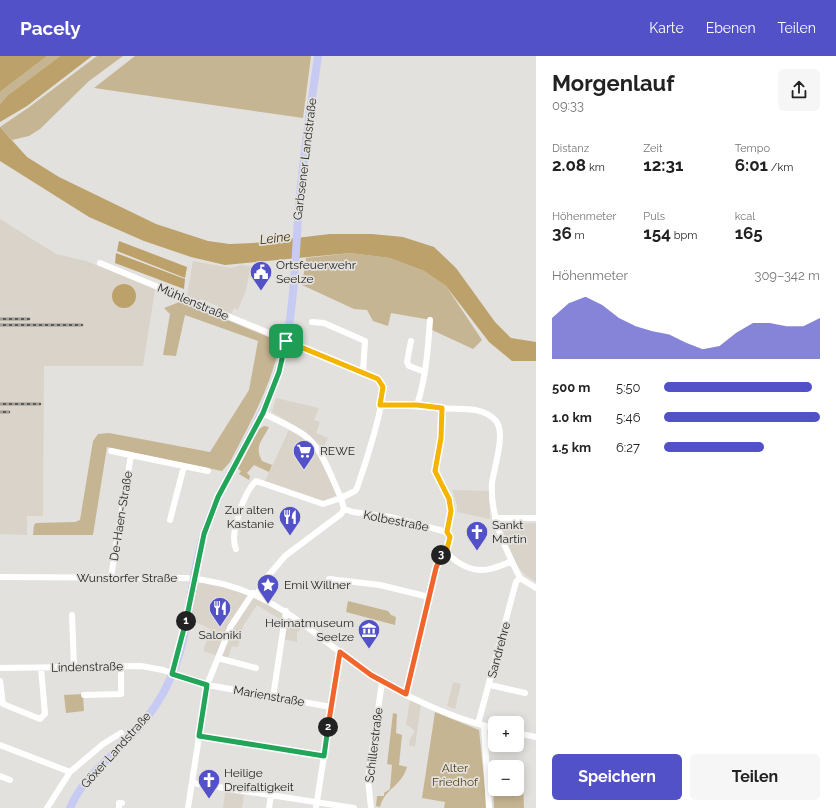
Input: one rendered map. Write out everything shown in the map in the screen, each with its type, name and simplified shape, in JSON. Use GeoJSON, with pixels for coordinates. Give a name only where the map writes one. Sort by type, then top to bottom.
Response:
{"type":"FeatureCollection","features":[{"type":"Feature","properties":{"kind":"main road","name":"Garbsener Landstraße"},"geometry":{"type":"LineString","coordinates":[[194,579],[204,534],[218,497],[263,413],[279,372],[286,341],[293,283],[303,158],[318,56]]}},
{"type":"Feature","properties":{"kind":"main road","name":"Göxer Landstraße"},"geometry":{"type":"LineString","coordinates":[[70,808],[79,791],[95,771],[146,719],[163,694],[172,674],[182,640],[194,579]]}},
{"type":"Feature","properties":{"kind":"street","name":"Mühlenstraße"},"geometry":{"type":"LineString","coordinates":[[100,263],[378,379],[382,384],[383,390],[380,405]]}},
{"type":"Feature","properties":{"kind":"street"},"geometry":{"type":"LineString","coordinates":[[417,405],[422,390],[425,372],[430,320]]}},
{"type":"Feature","properties":{"kind":"street"},"geometry":{"type":"LineString","coordinates":[[312,322],[324,323],[365,341],[363,372]]}},
{"type":"Feature","properties":{"kind":"street"},"geometry":{"type":"LineString","coordinates":[[411,341],[407,362],[410,366],[425,372]]}},
{"type":"Feature","properties":{"kind":"street"},"geometry":{"type":"LineString","coordinates":[[236,549],[233,542],[237,522],[241,509],[256,481],[323,504],[341,498],[355,491],[357,488],[380,405],[417,405],[442,408],[464,408],[480,411],[496,421],[499,429],[499,446],[492,485],[495,518],[520,578],[536,588]]}},
{"type":"Feature","properties":{"kind":"street"},"geometry":{"type":"LineString","coordinates":[[406,694],[438,559],[446,553],[450,537],[447,532],[451,511],[449,499],[435,471],[441,438],[442,408]]}},
{"type":"Feature","properties":{"kind":"street"},"geometry":{"type":"LineString","coordinates":[[188,808],[207,685],[231,626],[254,594],[285,556],[341,514],[344,509],[341,498],[321,454],[313,443],[299,432],[263,413]]}},
{"type":"Feature","properties":{"kind":"street"},"geometry":{"type":"LineString","coordinates":[[110,451],[208,471]]}},
{"type":"Feature","properties":{"kind":"street","name":"De-Haen-Straße"},"geometry":{"type":"LineString","coordinates":[[111,578],[131,455]]}},
{"type":"Feature","properties":{"kind":"street"},"geometry":{"type":"LineString","coordinates":[[170,520],[184,466]]}},
{"type":"Feature","properties":{"kind":"street","name":"Kolbestraße"},"geometry":{"type":"LineString","coordinates":[[344,509],[353,512],[390,517],[447,532]]}},
{"type":"Feature","properties":{"kind":"street"},"geometry":{"type":"LineString","coordinates":[[495,518],[536,518]]}},
{"type":"Feature","properties":{"kind":"street"},"geometry":{"type":"LineString","coordinates":[[446,553],[466,567],[483,571],[495,569],[512,561]]}},
{"type":"Feature","properties":{"kind":"street","name":"Wunstorfer Straße"},"geometry":{"type":"LineString","coordinates":[[0,577],[194,579],[214,582],[254,594],[286,612],[382,682],[406,694],[488,726]]}},
{"type":"Feature","properties":{"kind":"street","name":"Sandrehre"},"geometry":{"type":"LineString","coordinates":[[481,725],[516,582],[520,578]]}},
{"type":"Feature","properties":{"kind":"street"},"geometry":{"type":"LineString","coordinates":[[329,579],[380,586],[429,597]]}},
{"type":"Feature","properties":{"kind":"street"},"geometry":{"type":"LineString","coordinates":[[273,697],[286,612]]}},
{"type":"Feature","properties":{"kind":"street"},"geometry":{"type":"LineString","coordinates":[[72,615],[74,666]]}},
{"type":"Feature","properties":{"kind":"street"},"geometry":{"type":"LineString","coordinates":[[316,805],[340,652]]}},
{"type":"Feature","properties":{"kind":"street"},"geometry":{"type":"LineString","coordinates":[[218,658],[256,668]]}},
{"type":"Feature","properties":{"kind":"street"},"geometry":{"type":"LineString","coordinates":[[84,695],[121,694],[121,666]]}},
{"type":"Feature","properties":{"kind":"street","name":"Lindenstraße"},"geometry":{"type":"LineString","coordinates":[[0,668],[121,666],[151,668],[207,685]]}},
{"type":"Feature","properties":{"kind":"street"},"geometry":{"type":"LineString","coordinates":[[0,681],[3,704],[40,719],[45,714],[41,668]]}},
{"type":"Feature","properties":{"kind":"street","name":"Schillerstraße"},"geometry":{"type":"LineString","coordinates":[[371,808],[368,779],[382,682]]}},
{"type":"Feature","properties":{"kind":"street","name":"Marienstraße"},"geometry":{"type":"LineString","coordinates":[[207,685],[331,707]]}},
{"type":"Feature","properties":{"kind":"street"},"geometry":{"type":"LineString","coordinates":[[490,685],[525,693]]}},
{"type":"Feature","properties":{"kind":"street"},"geometry":{"type":"LineString","coordinates":[[481,725],[489,808]]}},
{"type":"Feature","properties":{"kind":"street"},"geometry":{"type":"LineString","coordinates":[[47,808],[70,772],[103,744],[121,733]]}},
{"type":"Feature","properties":{"kind":"street"},"geometry":{"type":"LineString","coordinates":[[524,734],[536,737]]}},
{"type":"Feature","properties":{"kind":"street"},"geometry":{"type":"LineString","coordinates":[[199,736],[324,756]]}},
{"type":"Feature","properties":{"kind":"street"},"geometry":{"type":"LineString","coordinates":[[0,745],[70,772]]}},
{"type":"Feature","properties":{"kind":"street"},"geometry":{"type":"LineString","coordinates":[[0,776],[10,780]]}},
{"type":"Feature","properties":{"kind":"street"},"geometry":{"type":"LineString","coordinates":[[192,783],[271,795],[316,805],[354,808]]}},
{"type":"Feature","properties":{"kind":"street"},"geometry":{"type":"LineString","coordinates":[[269,808],[271,795]]}},
{"type":"Feature","properties":{"kind":"shaded area"},"geometry":{"type":"Polygon","coordinates":[[[0,56],[47,56],[0,92],[0,56]]]}},
{"type":"Feature","properties":{"kind":"shaded area"},"geometry":{"type":"Polygon","coordinates":[[[60,56],[92,56],[27,106],[0,122],[0,104],[8,95],[60,56]]]}},
{"type":"Feature","properties":{"kind":"shaded area"},"geometry":{"type":"Polygon","coordinates":[[[0,127],[27,157],[59,177],[156,224],[208,241],[230,244],[253,243],[330,234],[372,234],[403,237],[434,247],[456,268],[495,322],[511,338],[536,342],[536,361],[512,361],[489,342],[446,286],[424,271],[390,258],[350,253],[225,265],[191,257],[144,241],[89,217],[0,161],[0,127]]]}},
{"type":"Feature","properties":{"kind":"shaded area"},"geometry":{"type":"Polygon","coordinates":[[[0,219],[56,254],[86,261],[155,289],[143,366],[44,366],[43,516],[27,516],[27,535],[0,534],[0,219]]]}},
{"type":"Feature","properties":{"kind":"shaded area"},"geometry":{"type":"Polygon","coordinates":[[[119,241],[187,267],[185,278],[117,251],[119,241]]]}},
{"type":"Feature","properties":{"kind":"shaded area"},"geometry":{"type":"Polygon","coordinates":[[[116,253],[185,279],[184,289],[115,263],[116,253]]]}},
{"type":"Feature","properties":{"kind":"shaded area"},"geometry":{"type":"Polygon","coordinates":[[[193,261],[231,268],[241,265],[251,266],[246,290],[238,310],[234,308],[231,314],[218,308],[218,306],[187,296],[193,261]]]}},
{"type":"Feature","properties":{"kind":"shaded area"},"geometry":{"type":"Polygon","coordinates":[[[124,284],[133,287],[136,296],[133,305],[124,308],[115,305],[112,296],[115,287],[124,284]]]}},
{"type":"Feature","properties":{"kind":"shaded area"},"geometry":{"type":"Polygon","coordinates":[[[276,398],[319,408],[314,420],[320,422],[316,433],[328,438],[323,448],[307,433],[272,412],[276,398]]]}},
{"type":"Feature","properties":{"kind":"shaded area"},"geometry":{"type":"Polygon","coordinates":[[[289,430],[303,438],[315,450],[337,495],[323,502],[265,481],[289,430]]]}},
{"type":"Feature","properties":{"kind":"shaded area"},"geometry":{"type":"Polygon","coordinates":[[[452,490],[489,491],[490,519],[457,512],[457,505],[452,490]]]}},
{"type":"Feature","properties":{"kind":"shaded area"},"geometry":{"type":"Polygon","coordinates":[[[536,523],[536,582],[525,575],[518,567],[500,528],[503,524],[536,523]]]}},
{"type":"Feature","properties":{"kind":"shaded area"},"geometry":{"type":"Polygon","coordinates":[[[197,579],[242,590],[305,624],[297,633],[297,642],[283,639],[285,622],[257,605],[243,626],[238,647],[232,646],[228,658],[203,651],[211,629],[190,620],[197,579]]]}},
{"type":"Feature","properties":{"kind":"shaded area"},"geometry":{"type":"Polygon","coordinates":[[[453,682],[461,684],[455,709],[447,706],[453,682]]]}},
{"type":"Feature","properties":{"kind":"shaded area"},"geometry":{"type":"Polygon","coordinates":[[[410,700],[421,704],[415,747],[409,745],[410,739],[415,731],[406,724],[410,700]]]}},
{"type":"Feature","properties":{"kind":"shaded area"},"geometry":{"type":"Polygon","coordinates":[[[225,792],[244,795],[242,808],[223,808],[225,792]]]}},
{"type":"Feature","properties":{"kind":"green space"},"geometry":{"type":"Polygon","coordinates":[[[47,56],[60,56],[8,95],[0,104],[0,92],[47,56]]]}},
{"type":"Feature","properties":{"kind":"green space"},"geometry":{"type":"Polygon","coordinates":[[[97,56],[123,56],[89,81],[40,129],[29,136],[12,140],[0,127],[28,108],[97,56]]]}},
{"type":"Feature","properties":{"kind":"green space"},"geometry":{"type":"Polygon","coordinates":[[[135,56],[311,56],[303,118],[94,88],[135,56]]]}},
{"type":"Feature","properties":{"kind":"green space"},"geometry":{"type":"Polygon","coordinates":[[[350,253],[390,258],[424,271],[446,286],[482,340],[473,349],[432,330],[431,320],[391,313],[388,326],[373,321],[367,310],[354,309],[302,285],[306,258],[350,253]]]}},
{"type":"Feature","properties":{"kind":"green space"},"geometry":{"type":"Polygon","coordinates":[[[182,301],[280,342],[266,389],[230,462],[222,471],[107,447],[93,535],[33,535],[34,525],[36,523],[75,522],[80,520],[93,441],[98,434],[109,433],[210,452],[249,390],[258,341],[185,315],[176,356],[163,355],[170,314],[164,308],[182,301]]]}},
{"type":"Feature","properties":{"kind":"green space"},"geometry":{"type":"Polygon","coordinates":[[[264,426],[269,427],[259,447],[260,456],[262,461],[272,465],[269,472],[254,465],[247,473],[250,476],[249,480],[239,474],[241,471],[238,469],[259,429],[264,426]]]}},
{"type":"Feature","properties":{"kind":"green space"},"geometry":{"type":"Polygon","coordinates":[[[348,601],[388,611],[391,615],[396,617],[395,625],[346,612],[348,601]]]}},
{"type":"Feature","properties":{"kind":"green space"},"geometry":{"type":"Polygon","coordinates":[[[83,694],[84,711],[66,713],[64,695],[83,694]]]}},
{"type":"Feature","properties":{"kind":"green space","name":"Alter Friedhof"},"geometry":{"type":"Polygon","coordinates":[[[435,712],[479,730],[487,808],[444,808],[445,802],[422,798],[435,712]]]}},
{"type":"Feature","properties":{"kind":"green space"},"geometry":{"type":"Polygon","coordinates":[[[393,713],[397,714],[396,733],[402,735],[399,765],[407,767],[401,779],[385,796],[380,807],[376,806],[377,796],[384,796],[384,793],[390,789],[392,765],[387,764],[393,713]]]}},
{"type":"Feature","properties":{"kind":"green space"},"geometry":{"type":"Polygon","coordinates":[[[493,796],[523,796],[524,808],[494,808],[493,796]]]}},
{"type":"Feature","properties":{"kind":"railway"},"geometry":{"type":"LineString","coordinates":[[0,319],[29,319]]}},
{"type":"Feature","properties":{"kind":"railway"},"geometry":{"type":"LineString","coordinates":[[0,325],[82,325]]}},
{"type":"Feature","properties":{"kind":"railway"},"geometry":{"type":"LineString","coordinates":[[0,404],[40,404]]}},
{"type":"Feature","properties":{"kind":"railway"},"geometry":{"type":"LineString","coordinates":[[0,412],[9,412]]}},
{"type":"Feature","properties":{"kind":"place","name":"Ortsfeuerwehr Seelze"},"geometry":{"type":"Point","coordinates":[261,292]}},
{"type":"Feature","properties":{"kind":"place","name":"REWE"},"geometry":{"type":"Point","coordinates":[304,470]}},
{"type":"Feature","properties":{"kind":"place","name":"Zur alten Kastanie"},"geometry":{"type":"Point","coordinates":[290,536]}},
{"type":"Feature","properties":{"kind":"place","name":"Sankt Martin"},"geometry":{"type":"Point","coordinates":[477,552]}},
{"type":"Feature","properties":{"kind":"place","name":"Emil Willner"},"geometry":{"type":"Point","coordinates":[268,604]}},
{"type":"Feature","properties":{"kind":"place","name":"Saloniki"},"geometry":{"type":"Point","coordinates":[220,628]}},
{"type":"Feature","properties":{"kind":"place","name":"Heimatmuseum Seelze"},"geometry":{"type":"Point","coordinates":[369,650]}},
{"type":"Feature","properties":{"kind":"place","name":"Heilige Dreifaltigkeit"},"geometry":{"type":"Point","coordinates":[209,800]}},
{"type":"Feature","properties":{"kind":"route"},"geometry":{"type":"LineString","coordinates":[[286,341],[378,379],[383,387],[380,405],[417,405],[442,408],[441,438],[435,464],[435,471],[449,499],[451,511],[447,532],[450,537],[446,553],[438,559],[406,694],[371,675],[340,652],[324,756],[199,736],[207,685],[172,674],[182,640],[204,534],[218,497],[263,413],[279,372],[286,341]]}},
{"type":"Feature","properties":{"kind":"water label","name":"Leine"},"geometry":{"type":"Point","coordinates":[275,238]}}]}
